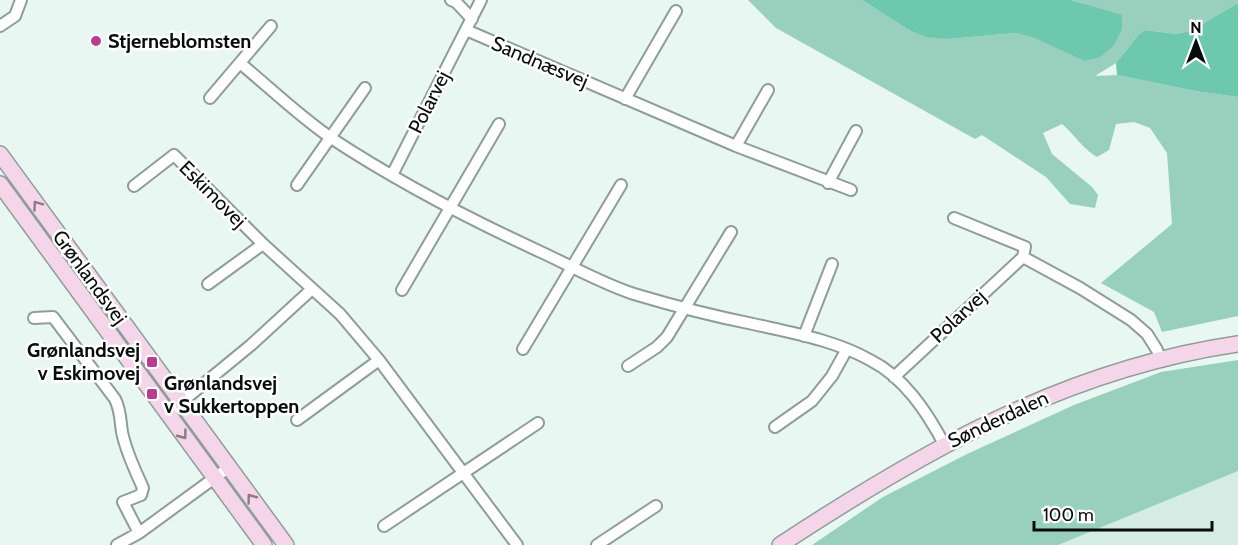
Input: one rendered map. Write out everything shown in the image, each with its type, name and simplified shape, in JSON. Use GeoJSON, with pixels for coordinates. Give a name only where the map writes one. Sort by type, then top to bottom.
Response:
{"type":"FeatureCollection","features":[{"type":"Feature","properties":{"kind":"street"},"geometry":{"type":"LineString","coordinates":[[0,26],[15,16],[19,0]]}},
{"type":"Feature","properties":{"kind":"street","name":"Sandnæsvej"},"geometry":{"type":"LineString","coordinates":[[451,0],[456,2],[472,19]]}},
{"type":"Feature","properties":{"kind":"street","name":"Sandnæsvej"},"geometry":{"type":"LineString","coordinates":[[481,0],[466,30],[736,146],[851,190]]}},
{"type":"Feature","properties":{"kind":"street"},"geometry":{"type":"LineString","coordinates":[[626,99],[676,11]]}},
{"type":"Feature","properties":{"kind":"street"},"geometry":{"type":"LineString","coordinates":[[210,99],[271,26]]}},
{"type":"Feature","properties":{"kind":"street","name":"Polarvej"},"geometry":{"type":"LineString","coordinates":[[392,175],[466,30]]}},
{"type":"Feature","properties":{"kind":"street"},"geometry":{"type":"LineString","coordinates":[[240,63],[330,137],[450,207],[572,267],[630,292],[684,309],[804,336],[847,349],[872,360],[894,377],[923,409],[944,444]]}},
{"type":"Feature","properties":{"kind":"street"},"geometry":{"type":"LineString","coordinates":[[297,185],[365,88]]}},
{"type":"Feature","properties":{"kind":"street"},"geometry":{"type":"LineString","coordinates":[[736,146],[768,90]]}},
{"type":"Feature","properties":{"kind":"street"},"geometry":{"type":"LineString","coordinates":[[402,290],[499,124]]}},
{"type":"Feature","properties":{"kind":"street"},"geometry":{"type":"LineString","coordinates":[[828,183],[856,132]]}},
{"type":"Feature","properties":{"kind":"street","name":"Grønlandsvej"},"geometry":{"type":"LineString","coordinates":[[0,154],[286,545]]}},
{"type":"Feature","properties":{"kind":"street","name":"Eskimovej"},"geometry":{"type":"LineString","coordinates":[[134,186],[174,155],[263,244],[340,314],[379,360],[517,545]]}},
{"type":"Feature","properties":{"kind":"street","name":"Grønlandsvej"},"geometry":{"type":"LineString","coordinates":[[0,184],[264,545]]}},
{"type":"Feature","properties":{"kind":"street"},"geometry":{"type":"LineString","coordinates":[[524,349],[621,185]]}},
{"type":"Feature","properties":{"kind":"street"},"geometry":{"type":"LineString","coordinates":[[954,218],[1025,247],[1023,257],[1131,320],[1147,334],[1160,359]]}},
{"type":"Feature","properties":{"kind":"street"},"geometry":{"type":"LineString","coordinates":[[628,366],[657,347],[667,337],[731,232]]}},
{"type":"Feature","properties":{"kind":"street","name":"Eskimovej"},"geometry":{"type":"LineString","coordinates":[[208,284],[263,244]]}},
{"type":"Feature","properties":{"kind":"street","name":"Polarvej"},"geometry":{"type":"LineString","coordinates":[[894,377],[1023,257]]}},
{"type":"Feature","properties":{"kind":"street"},"geometry":{"type":"LineString","coordinates":[[804,336],[832,264]]}},
{"type":"Feature","properties":{"kind":"street"},"geometry":{"type":"LineString","coordinates":[[168,414],[250,345],[312,288]]}},
{"type":"Feature","properties":{"kind":"street"},"geometry":{"type":"LineString","coordinates":[[34,318],[53,316],[120,409],[122,432],[131,462],[143,488],[141,495],[123,502],[139,533]]}},
{"type":"Feature","properties":{"kind":"street","name":"Sønderdalen"},"geometry":{"type":"LineString","coordinates":[[780,545],[944,444],[1003,415],[1061,390],[1160,359],[1238,344]]}},
{"type":"Feature","properties":{"kind":"street"},"geometry":{"type":"LineString","coordinates":[[775,428],[812,401],[832,376],[847,349]]}},
{"type":"Feature","properties":{"kind":"street"},"geometry":{"type":"LineString","coordinates":[[297,420],[379,360]]}},
{"type":"Feature","properties":{"kind":"street"},"geometry":{"type":"LineString","coordinates":[[384,526],[537,423]]}},
{"type":"Feature","properties":{"kind":"street"},"geometry":{"type":"LineString","coordinates":[[117,545],[139,533],[228,468]]}},
{"type":"Feature","properties":{"kind":"street"},"geometry":{"type":"LineString","coordinates":[[597,545],[656,506]]}},
{"type":"Feature","properties":{"kind":"shaded area"},"geometry":{"type":"Polygon","coordinates":[[[748,0],[862,0],[907,29],[948,39],[1016,33],[1037,39],[1085,4],[1071,0],[1238,0],[1238,3],[1190,31],[1176,34],[1145,30],[1139,34],[1116,63],[1095,76],[1117,75],[1238,97],[1238,316],[1162,332],[1154,312],[1101,283],[1172,224],[1167,153],[1150,128],[1134,122],[1116,124],[1109,150],[1097,157],[1062,124],[1043,133],[1052,154],[1092,187],[1098,195],[1095,208],[1070,204],[1046,177],[982,135],[975,139],[776,28],[748,0]]]}},
{"type":"Feature","properties":{"kind":"shaded area"},"geometry":{"type":"Polygon","coordinates":[[[862,0],[1071,0],[1122,15],[1122,29],[1114,45],[1100,57],[1085,61],[1037,39],[1016,33],[948,39],[926,37],[907,29],[862,0]]]}},
{"type":"Feature","properties":{"kind":"shaded area"},"geometry":{"type":"Polygon","coordinates":[[[1238,3],[1238,97],[1117,75],[1116,63],[1139,34],[1145,30],[1176,34],[1190,31],[1238,3]]]}},
{"type":"Feature","properties":{"kind":"shaded area"},"geometry":{"type":"Polygon","coordinates":[[[1238,360],[1238,471],[1058,545],[812,545],[883,497],[967,454],[1074,405],[1161,372],[1238,360]]]}},
{"type":"Feature","properties":{"kind":"shaded area"},"geometry":{"type":"Polygon","coordinates":[[[1238,471],[1238,545],[1058,545],[1125,516],[1238,471]]]}},
{"type":"Feature","properties":{"kind":"place","name":"Stjerneblomsten"},"geometry":{"type":"Point","coordinates":[96,41]}},
{"type":"Feature","properties":{"kind":"place","name":"Grønlandsvej v Eskimovej"},"geometry":{"type":"Point","coordinates":[152,362]}},
{"type":"Feature","properties":{"kind":"place","name":"Grønlandsvej v Sukkertoppen"},"geometry":{"type":"Point","coordinates":[152,394]}}]}
